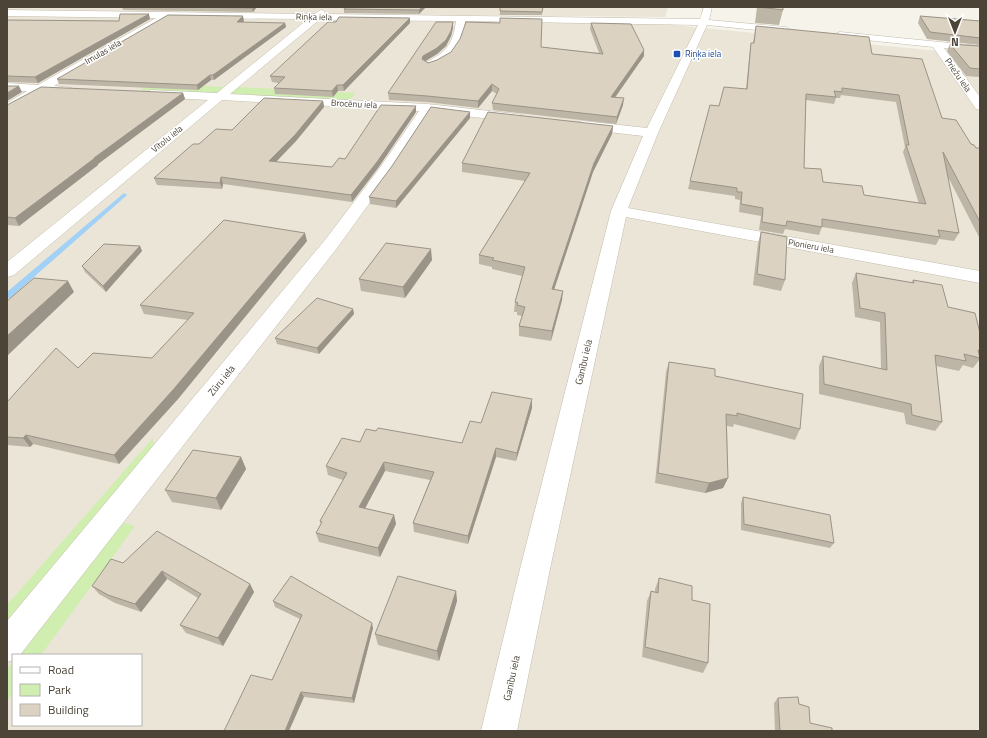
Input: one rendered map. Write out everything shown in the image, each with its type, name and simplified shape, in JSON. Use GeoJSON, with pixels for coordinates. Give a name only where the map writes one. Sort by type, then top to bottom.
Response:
{"type":"FeatureCollection","features":[{"type":"Feature","properties":{"kind":"street"},"geometry":{"type":"LineString","coordinates":[[11,13],[28,7]]}},
{"type":"Feature","properties":{"kind":"street","name":"Imulas iela"},"geometry":{"type":"LineString","coordinates":[[7,108],[167,15],[178,7]]}},
{"type":"Feature","properties":{"kind":"street","name":"Ganību iela"},"geometry":{"type":"LineString","coordinates":[[499,731],[619,211],[651,133],[703,22],[708,7]]}},
{"type":"Feature","properties":{"kind":"street","name":"Riņķa iela"},"geometry":{"type":"LineString","coordinates":[[11,13],[167,15],[322,12],[461,18],[703,22],[793,31]]}},
{"type":"Feature","properties":{"kind":"street","name":"Vītolu iela"},"geometry":{"type":"LineString","coordinates":[[7,271],[322,12]]}},
{"type":"Feature","properties":{"kind":"street"},"geometry":{"type":"LineString","coordinates":[[429,65],[444,58],[454,49],[461,18]]}},
{"type":"Feature","properties":{"kind":"street"},"geometry":{"type":"LineString","coordinates":[[833,35],[980,49]]}},
{"type":"Feature","properties":{"kind":"street","name":"Priežu iela"},"geometry":{"type":"LineString","coordinates":[[936,45],[980,106]]}},
{"type":"Feature","properties":{"kind":"street"},"geometry":{"type":"LineString","coordinates":[[7,87],[80,90]]}},
{"type":"Feature","properties":{"kind":"street","name":"Brocēnu iela"},"geometry":{"type":"LineString","coordinates":[[144,93],[427,108],[529,119]]}},
{"type":"Feature","properties":{"kind":"street","name":"Zūru iela"},"geometry":{"type":"LineString","coordinates":[[7,646],[331,244],[385,172],[427,108]]}},
{"type":"Feature","properties":{"kind":"street"},"geometry":{"type":"LineString","coordinates":[[574,124],[651,133]]}},
{"type":"Feature","properties":{"kind":"street","name":"Pionieru iela"},"geometry":{"type":"LineString","coordinates":[[619,211],[980,277]]}},
{"type":"Feature","properties":{"kind":"shaded area"},"geometry":{"type":"Polygon","coordinates":[[[7,7],[668,7],[665,17],[7,11],[7,7]]]}},
{"type":"Feature","properties":{"kind":"shaded area"},"geometry":{"type":"Polygon","coordinates":[[[7,16],[663,24],[980,55],[980,731],[7,731],[7,16]]]}},
{"type":"Feature","properties":{"kind":"green space"},"geometry":{"type":"Polygon","coordinates":[[[148,83],[224,87],[218,92],[211,94],[141,90],[148,83]]]}},
{"type":"Feature","properties":{"kind":"green space"},"geometry":{"type":"Polygon","coordinates":[[[237,87],[355,94],[350,100],[236,95],[231,93],[237,87]]]}},
{"type":"Feature","properties":{"kind":"green space"},"geometry":{"type":"Polygon","coordinates":[[[153,438],[154,445],[7,625],[7,605],[153,438]]]}},
{"type":"Feature","properties":{"kind":"green space"},"geometry":{"type":"Polygon","coordinates":[[[121,522],[135,526],[42,654],[19,654],[121,522]]]}},
{"type":"Feature","properties":{"kind":"green space"},"geometry":{"type":"Polygon","coordinates":[[[12,663],[12,694],[7,701],[7,669],[12,663]]]}},
{"type":"Feature","properties":{"kind":"building"},"geometry":{"type":"Polygon","coordinates":[[[175,7],[253,7],[252,8],[175,7]]]}},
{"type":"Feature","properties":{"kind":"building"},"geometry":{"type":"Polygon","coordinates":[[[345,7],[422,7],[419,10],[344,9],[345,7]]]}},
{"type":"Feature","properties":{"kind":"building"},"geometry":{"type":"Polygon","coordinates":[[[500,7],[543,7],[542,12],[500,11],[500,7]]]}},
{"type":"Feature","properties":{"kind":"building"},"geometry":{"type":"Polygon","coordinates":[[[759,7],[783,7],[783,10],[759,7]]]}},
{"type":"Feature","properties":{"kind":"building"},"geometry":{"type":"Polygon","coordinates":[[[120,14],[149,14],[35,77],[7,76],[7,20],[119,21],[120,14]]]}},
{"type":"Feature","properties":{"kind":"building"},"geometry":{"type":"Polygon","coordinates":[[[168,15],[243,16],[237,22],[285,23],[197,85],[57,79],[168,15]]]}},
{"type":"Feature","properties":{"kind":"building"},"geometry":{"type":"Polygon","coordinates":[[[920,16],[980,21],[980,38],[930,32],[920,16]]]}},
{"type":"Feature","properties":{"kind":"building"},"geometry":{"type":"Polygon","coordinates":[[[339,17],[410,18],[343,85],[337,85],[332,91],[274,88],[285,77],[270,76],[328,22],[336,22],[339,17]]]}},
{"type":"Feature","properties":{"kind":"building"},"geometry":{"type":"Polygon","coordinates":[[[500,18],[542,19],[541,47],[603,54],[591,23],[631,24],[644,50],[611,97],[624,98],[617,117],[492,103],[499,89],[492,84],[478,101],[388,93],[436,22],[453,22],[451,31],[446,40],[437,48],[423,56],[422,59],[428,63],[451,52],[460,39],[466,22],[500,23],[500,18]]]}},
{"type":"Feature","properties":{"kind":"building"},"geometry":{"type":"Polygon","coordinates":[[[756,26],[869,37],[872,54],[922,59],[942,118],[956,120],[971,144],[976,148],[980,148],[980,222],[943,152],[959,233],[938,230],[940,237],[822,219],[822,227],[787,221],[786,226],[762,222],[763,208],[741,204],[742,192],[737,192],[737,188],[690,181],[710,105],[719,106],[724,87],[747,89],[751,43],[754,43],[756,26]],[[842,88],[842,92],[834,91],[836,97],[806,94],[804,168],[821,169],[823,182],[862,186],[864,195],[926,204],[906,145],[909,145],[899,95],[842,88]]]}},
{"type":"Feature","properties":{"kind":"building"},"geometry":{"type":"Polygon","coordinates":[[[950,44],[980,46],[980,69],[970,68],[950,44]]]}},
{"type":"Feature","properties":{"kind":"building"},"geometry":{"type":"Polygon","coordinates":[[[7,86],[19,86],[7,93],[7,86]]]}},
{"type":"Feature","properties":{"kind":"building"},"geometry":{"type":"Polygon","coordinates":[[[41,87],[183,93],[15,218],[7,217],[7,105],[41,87]]]}},
{"type":"Feature","properties":{"kind":"building"},"geometry":{"type":"Polygon","coordinates":[[[264,98],[323,101],[295,135],[269,161],[332,167],[339,158],[345,159],[381,105],[416,106],[377,162],[351,195],[221,177],[220,183],[154,178],[193,144],[199,144],[216,129],[232,130],[264,98]]]}},
{"type":"Feature","properties":{"kind":"building"},"geometry":{"type":"Polygon","coordinates":[[[431,107],[470,112],[396,201],[369,197],[392,166],[431,107]]]}},
{"type":"Feature","properties":{"kind":"building"},"geometry":{"type":"Polygon","coordinates":[[[488,112],[613,126],[594,163],[552,289],[563,291],[552,331],[519,326],[525,307],[517,305],[518,303],[515,302],[525,267],[492,260],[494,258],[479,255],[530,173],[462,163],[488,112]]]}},
{"type":"Feature","properties":{"kind":"building"},"geometry":{"type":"Polygon","coordinates":[[[224,220],[305,233],[173,390],[114,455],[26,435],[23,438],[7,437],[7,402],[56,348],[78,368],[93,353],[152,358],[194,313],[140,305],[224,220]]]}},
{"type":"Feature","properties":{"kind":"building"},"geometry":{"type":"Polygon","coordinates":[[[761,232],[787,237],[785,280],[757,274],[761,232]]]}},
{"type":"Feature","properties":{"kind":"building"},"geometry":{"type":"Polygon","coordinates":[[[386,243],[431,249],[403,287],[359,279],[386,243]]]}},
{"type":"Feature","properties":{"kind":"building"},"geometry":{"type":"Polygon","coordinates":[[[104,244],[140,246],[103,286],[82,266],[104,244]]]}},
{"type":"Feature","properties":{"kind":"building"},"geometry":{"type":"Polygon","coordinates":[[[856,273],[914,283],[913,280],[942,285],[948,307],[975,313],[980,333],[980,351],[978,350],[980,358],[964,354],[966,361],[935,355],[942,422],[912,415],[911,404],[824,384],[823,356],[887,370],[885,313],[860,308],[856,273]]]}},
{"type":"Feature","properties":{"kind":"building"},"geometry":{"type":"Polygon","coordinates":[[[34,278],[68,281],[7,336],[7,301],[34,278]]]}},
{"type":"Feature","properties":{"kind":"building"},"geometry":{"type":"Polygon","coordinates":[[[317,298],[353,309],[317,348],[275,338],[317,298]]]}},
{"type":"Feature","properties":{"kind":"building"},"geometry":{"type":"Polygon","coordinates":[[[669,362],[715,369],[715,376],[803,394],[800,429],[737,413],[737,416],[726,414],[728,478],[709,483],[658,473],[669,362]]]}},
{"type":"Feature","properties":{"kind":"building"},"geometry":{"type":"Polygon","coordinates":[[[492,392],[532,399],[517,453],[496,448],[468,536],[413,523],[434,472],[384,462],[359,507],[394,515],[378,548],[316,533],[322,522],[320,521],[347,473],[326,466],[342,438],[360,442],[366,429],[376,431],[378,428],[462,443],[470,421],[481,423],[492,392]]]}},
{"type":"Feature","properties":{"kind":"building"},"geometry":{"type":"Polygon","coordinates":[[[193,450],[241,457],[216,498],[165,490],[193,450]]]}},
{"type":"Feature","properties":{"kind":"building"},"geometry":{"type":"Polygon","coordinates":[[[743,497],[830,515],[834,543],[744,524],[743,497]]]}},
{"type":"Feature","properties":{"kind":"building"},"geometry":{"type":"Polygon","coordinates":[[[157,531],[250,584],[218,638],[180,625],[201,594],[162,571],[135,604],[108,595],[92,586],[111,559],[123,563],[157,531]]]}},
{"type":"Feature","properties":{"kind":"building"},"geometry":{"type":"Polygon","coordinates":[[[291,576],[372,623],[352,698],[301,692],[285,731],[224,731],[251,675],[272,680],[302,615],[273,601],[291,576]]]}},
{"type":"Feature","properties":{"kind":"building"},"geometry":{"type":"Polygon","coordinates":[[[398,576],[456,591],[437,651],[375,634],[398,576]]]}},
{"type":"Feature","properties":{"kind":"building"},"geometry":{"type":"Polygon","coordinates":[[[659,578],[692,586],[692,600],[710,604],[708,663],[645,647],[651,591],[658,593],[659,578]]]}},
{"type":"Feature","properties":{"kind":"building"},"geometry":{"type":"Polygon","coordinates":[[[798,697],[799,704],[809,707],[810,723],[832,728],[832,731],[780,731],[778,698],[798,697]]]}},
{"type":"Feature","properties":{"kind":"waterway"},"geometry":{"type":"LineString","coordinates":[[7,296],[124,195]]}},
{"type":"Feature","properties":{"kind":"place","name":"Riņķa iela"},"geometry":{"type":"Point","coordinates":[677,54]}}]}
